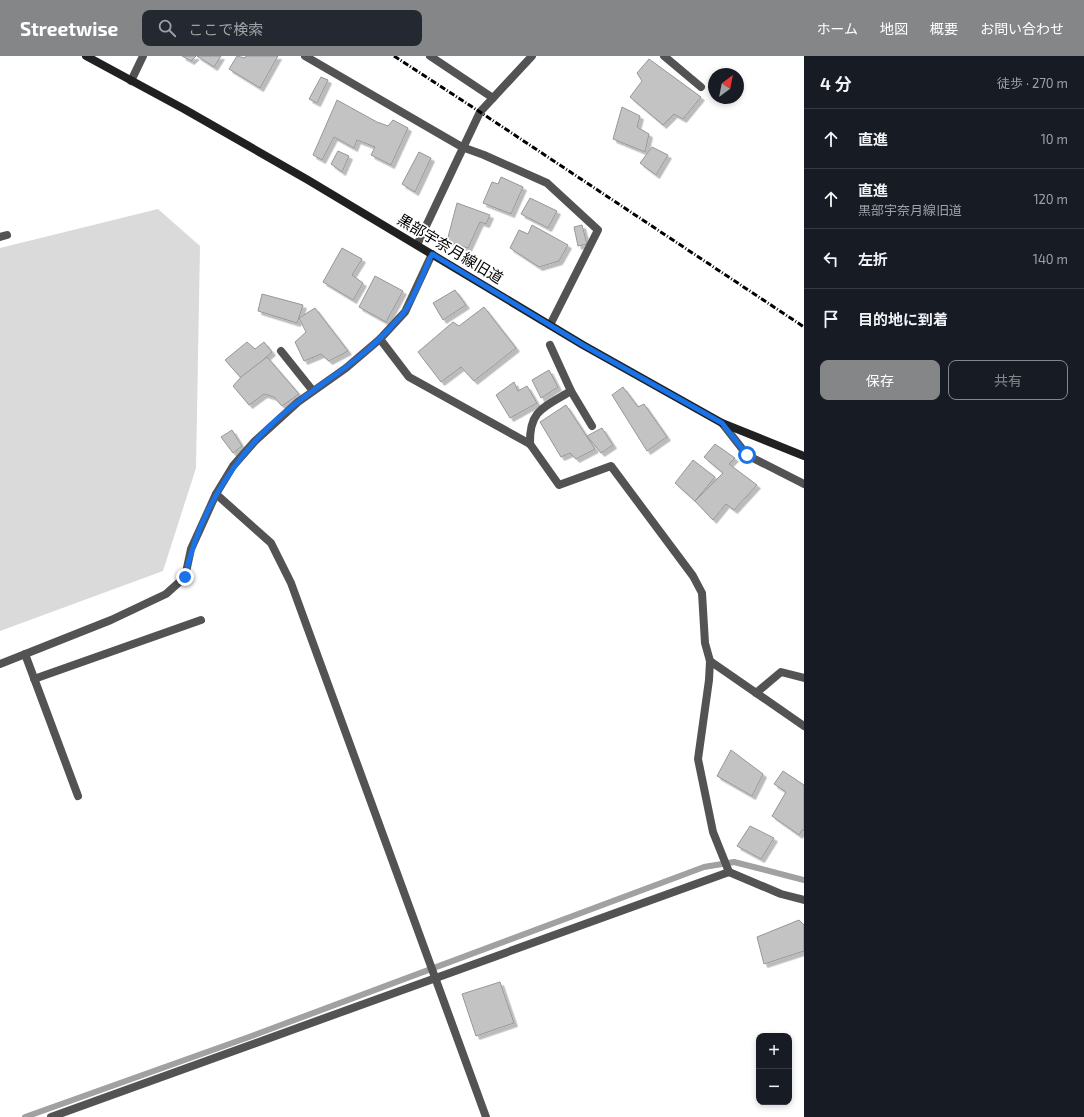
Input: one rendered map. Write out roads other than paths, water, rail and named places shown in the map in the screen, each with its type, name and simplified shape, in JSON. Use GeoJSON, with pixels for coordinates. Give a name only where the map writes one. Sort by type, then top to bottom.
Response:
{"type":"FeatureCollection","features":[{"type":"Feature","properties":{"kind":"street","name":"黒部宇奈月線旧道"},"geometry":{"type":"LineString","coordinates":[[86,56],[204,121],[417,245],[550,326],[722,423],[804,456]]}},
{"type":"Feature","properties":{"kind":"street"},"geometry":{"type":"LineString","coordinates":[[130,80],[143,56]]}},
{"type":"Feature","properties":{"kind":"street"},"geometry":{"type":"LineString","coordinates":[[305,56],[462,147],[484,155],[547,184],[598,230],[550,326]]}},
{"type":"Feature","properties":{"kind":"street"},"geometry":{"type":"LineString","coordinates":[[430,56],[492,98]]}},
{"type":"Feature","properties":{"kind":"street"},"geometry":{"type":"LineString","coordinates":[[417,245],[462,147],[480,112],[532,56]]}},
{"type":"Feature","properties":{"kind":"street"},"geometry":{"type":"LineString","coordinates":[[664,56],[701,86]]}},
{"type":"Feature","properties":{"kind":"street"},"geometry":{"type":"LineString","coordinates":[[0,664],[111,620],[166,594],[185,577],[190,549],[216,494],[233,466],[255,441],[298,402],[346,368],[380,339],[405,312],[432,254]]}},
{"type":"Feature","properties":{"kind":"street"},"geometry":{"type":"LineString","coordinates":[[380,339],[409,377],[530,444],[560,485],[611,466],[693,576],[702,593],[705,643],[710,661],[698,759],[713,832],[729,872]]}},
{"type":"Feature","properties":{"kind":"street"},"geometry":{"type":"LineString","coordinates":[[550,345],[571,392],[592,426]]}},
{"type":"Feature","properties":{"kind":"street"},"geometry":{"type":"LineString","coordinates":[[281,351],[313,391]]}},
{"type":"Feature","properties":{"kind":"street"},"geometry":{"type":"LineString","coordinates":[[530,444],[530,429],[534,416],[545,407],[571,392]]}},
{"type":"Feature","properties":{"kind":"street"},"geometry":{"type":"LineString","coordinates":[[722,423],[747,455],[804,484]]}},
{"type":"Feature","properties":{"kind":"street"},"geometry":{"type":"LineString","coordinates":[[216,494],[272,542],[291,583],[486,1117]]}},
{"type":"Feature","properties":{"kind":"street"},"geometry":{"type":"LineString","coordinates":[[34,679],[201,620]]}},
{"type":"Feature","properties":{"kind":"street"},"geometry":{"type":"LineString","coordinates":[[25,654],[78,796]]}},
{"type":"Feature","properties":{"kind":"street"},"geometry":{"type":"LineString","coordinates":[[710,661],[804,726]]}},
{"type":"Feature","properties":{"kind":"street"},"geometry":{"type":"LineString","coordinates":[[756,693],[781,672],[804,678]]}},
{"type":"Feature","properties":{"kind":"street"},"geometry":{"type":"LineString","coordinates":[[51,1117],[435,980],[729,872],[781,894],[804,900]]}},
{"type":"Feature","properties":{"kind":"waterway"},"geometry":{"type":"LineString","coordinates":[[25,1117],[249,1037],[704,867],[734,862],[804,880]]}},
{"type":"Feature","properties":{"kind":"railway"},"geometry":{"type":"LineString","coordinates":[[394,56],[804,327]]}}]}
